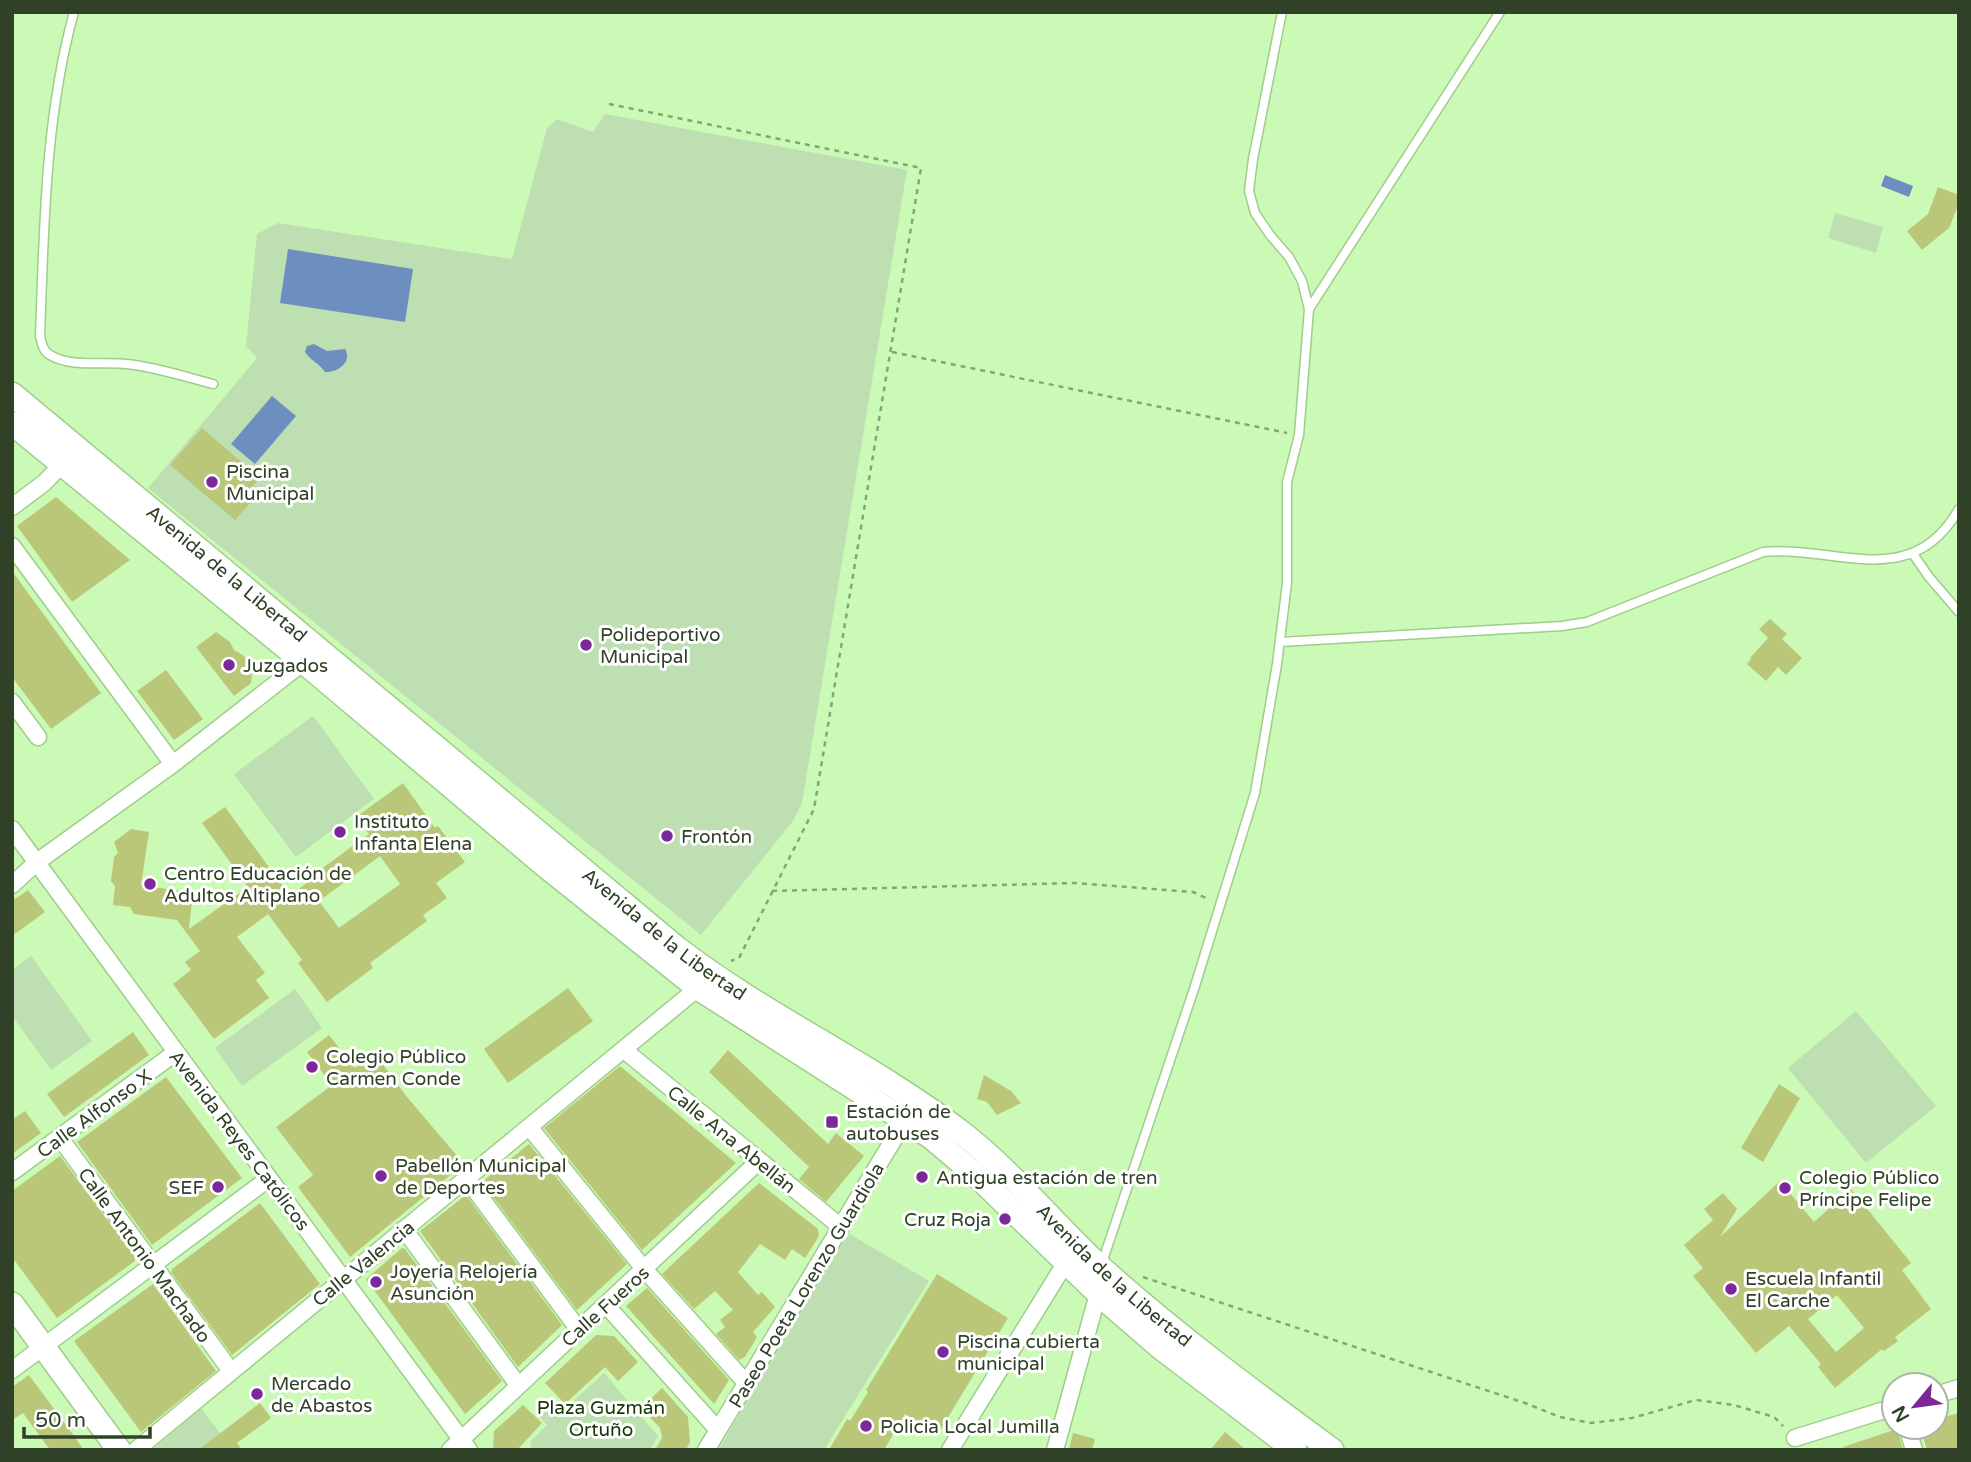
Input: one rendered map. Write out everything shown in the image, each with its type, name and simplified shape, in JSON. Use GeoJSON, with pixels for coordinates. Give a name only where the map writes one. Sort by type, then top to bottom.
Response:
{"type":"FeatureCollection","features":[{"type":"Feature","properties":{"kind":"main road"},"geometry":{"type":"LineString","coordinates":[[12,394],[69,457]]}},
{"type":"Feature","properties":{"kind":"main road"},"geometry":{"type":"LineString","coordinates":[[12,423],[69,457],[312,656],[542,863],[704,981],[906,1119],[975,1174],[1101,1296],[1192,1374],[1295,1450]]}},
{"type":"Feature","properties":{"kind":"main road","name":"Avenida de la Libertad"},"geometry":{"type":"LineString","coordinates":[[704,981],[902,1090],[964,1135],[1100,1266],[1180,1337],[1332,1450]]}},
{"type":"Feature","properties":{"kind":"main road"},"geometry":{"type":"LineString","coordinates":[[12,1304],[119,1450]]}},
{"type":"Feature","properties":{"kind":"street"},"geometry":{"type":"LineString","coordinates":[[12,507],[44,483],[69,457]]}},
{"type":"Feature","properties":{"kind":"street"},"geometry":{"type":"LineString","coordinates":[[12,546],[173,764]]}},
{"type":"Feature","properties":{"kind":"street"},"geometry":{"type":"LineString","coordinates":[[12,885],[37,862],[173,764],[312,656]]}},
{"type":"Feature","properties":{"kind":"street"},"geometry":{"type":"LineString","coordinates":[[12,702],[38,737]]}},
{"type":"Feature","properties":{"kind":"street","name":"Avenida Reyes Católicos"},"geometry":{"type":"LineString","coordinates":[[12,829],[343,1278],[460,1446]]}},
{"type":"Feature","properties":{"kind":"street","name":"Calle Valencia"},"geometry":{"type":"LineString","coordinates":[[136,1450],[343,1278],[530,1128],[704,981]]}},
{"type":"Feature","properties":{"kind":"street","name":"Calle Ana Abellán"},"geometry":{"type":"LineString","coordinates":[[624,1049],[841,1227]]}},
{"type":"Feature","properties":{"kind":"street","name":"Calle Alfonso X"},"geometry":{"type":"LineString","coordinates":[[12,1172],[175,1053]]}},
{"type":"Feature","properties":{"kind":"street","name":"Paseo Poeta Lorenzo Guardiola"},"geometry":{"type":"LineString","coordinates":[[706,1450],[906,1119]]}},
{"type":"Feature","properties":{"kind":"street"},"geometry":{"type":"LineString","coordinates":[[530,1128],[645,1269],[747,1384]]}},
{"type":"Feature","properties":{"kind":"street","name":"Calle Antonio Machado"},"geometry":{"type":"LineString","coordinates":[[60,1138],[232,1371]]}},
{"type":"Feature","properties":{"kind":"street","name":"Calle Fueros"},"geometry":{"type":"LineString","coordinates":[[460,1446],[518,1385],[758,1161]]}},
{"type":"Feature","properties":{"kind":"street"},"geometry":{"type":"LineString","coordinates":[[12,1370],[268,1179]]}},
{"type":"Feature","properties":{"kind":"street"},"geometry":{"type":"LineString","coordinates":[[467,1179],[579,1330]]}},
{"type":"Feature","properties":{"kind":"street"},"geometry":{"type":"LineString","coordinates":[[404,1229],[518,1385]]}},
{"type":"Feature","properties":{"kind":"street"},"geometry":{"type":"LineString","coordinates":[[950,1450],[1066,1262]]}},
{"type":"Feature","properties":{"kind":"street"},"geometry":{"type":"LineString","coordinates":[[1055,1450],[1096,1301],[1101,1296]]}},
{"type":"Feature","properties":{"kind":"street"},"geometry":{"type":"LineString","coordinates":[[606,1305],[718,1430]]}},
{"type":"Feature","properties":{"kind":"street"},"geometry":{"type":"LineString","coordinates":[[1796,1438],[1880,1411]]}},
{"type":"Feature","properties":{"kind":"lane"},"geometry":{"type":"LineString","coordinates":[[74,12],[64,49],[53,125],[42,288],[40,336],[43,348],[51,355],[67,360],[127,364],[214,384]]}},
{"type":"Feature","properties":{"kind":"lane"},"geometry":{"type":"LineString","coordinates":[[1100,1266],[1255,793],[1280,642],[1287,583],[1287,482],[1299,435],[1309,309],[1303,281],[1289,257],[1255,213],[1249,191],[1282,12]]}},
{"type":"Feature","properties":{"kind":"lane"},"geometry":{"type":"LineString","coordinates":[[1309,309],[1500,12]]}},
{"type":"Feature","properties":{"kind":"lane"},"geometry":{"type":"LineString","coordinates":[[1280,642],[1562,626],[1587,622],[1763,552],[1784,550],[1815,556],[1881,560],[1913,554],[1943,534],[1959,509]]}},
{"type":"Feature","properties":{"kind":"lane"},"geometry":{"type":"LineString","coordinates":[[1913,554],[1959,612]]}},
{"type":"Feature","properties":{"kind":"path"},"geometry":{"type":"LineString","coordinates":[[609,104],[921,168],[814,809],[738,958],[723,964],[704,981]]}},
{"type":"Feature","properties":{"kind":"path"},"geometry":{"type":"LineString","coordinates":[[892,352],[1299,435]]}},
{"type":"Feature","properties":{"kind":"path"},"geometry":{"type":"LineString","coordinates":[[772,891],[1074,883],[1193,892],[1211,901],[1218,912]]}},
{"type":"Feature","properties":{"kind":"path"},"geometry":{"type":"LineString","coordinates":[[1132,1274],[1525,1403],[1559,1417],[1591,1423],[1632,1418],[1696,1400],[1734,1405],[1774,1417],[1796,1438]]}},
{"type":"Feature","properties":{"kind":"green space","name":"Polideportivo Municipal"},"geometry":{"type":"Polygon","coordinates":[[[605,114],[907,170],[802,803],[793,821],[701,935],[148,488],[257,358],[246,346],[257,234],[278,223],[512,259],[547,128],[557,119],[593,132],[605,114]]]}},
{"type":"Feature","properties":{"kind":"green space"},"geometry":{"type":"Polygon","coordinates":[[[1835,213],[1883,227],[1876,253],[1828,238],[1835,213]]]}},
{"type":"Feature","properties":{"kind":"green space"},"geometry":{"type":"Polygon","coordinates":[[[313,716],[374,799],[296,857],[234,774],[313,716]]]}},
{"type":"Feature","properties":{"kind":"green space"},"geometry":{"type":"Polygon","coordinates":[[[31,956],[92,1041],[51,1070],[12,1016],[12,970],[31,956]]]}},
{"type":"Feature","properties":{"kind":"green space"},"geometry":{"type":"Polygon","coordinates":[[[295,989],[322,1028],[242,1086],[215,1048],[295,989]]]}},
{"type":"Feature","properties":{"kind":"green space"},"geometry":{"type":"Polygon","coordinates":[[[1856,1011],[1936,1106],[1866,1163],[1788,1068],[1856,1011]]]}},
{"type":"Feature","properties":{"kind":"green space"},"geometry":{"type":"Polygon","coordinates":[[[848,1233],[929,1281],[824,1450],[718,1450],[848,1233]]]}},
{"type":"Feature","properties":{"kind":"green space","name":"Plaza Guzmán Ortuño"},"geometry":{"type":"Polygon","coordinates":[[[604,1373],[658,1436],[650,1450],[530,1450],[531,1441],[547,1425],[535,1411],[546,1401],[559,1414],[604,1373]]]}},
{"type":"Feature","properties":{"kind":"green space"},"geometry":{"type":"Polygon","coordinates":[[[201,1408],[220,1433],[200,1450],[152,1450],[201,1408]]]}},
{"type":"Feature","properties":{"kind":"water"},"geometry":{"type":"Polygon","coordinates":[[[1885,175],[1913,186],[1909,197],[1881,186],[1885,175]]]}},
{"type":"Feature","properties":{"kind":"water"},"geometry":{"type":"Polygon","coordinates":[[[288,249],[413,269],[405,322],[280,303],[288,249]]]}},
{"type":"Feature","properties":{"kind":"water"},"geometry":{"type":"Polygon","coordinates":[[[314,344],[327,351],[345,349],[345,362],[339,369],[325,372],[305,352],[307,346],[314,344]]]}},
{"type":"Feature","properties":{"kind":"water"},"geometry":{"type":"Polygon","coordinates":[[[272,396],[296,416],[255,464],[231,444],[272,396]]]}},
{"type":"Feature","properties":{"kind":"building"},"geometry":{"type":"Polygon","coordinates":[[[1938,187],[1959,195],[1959,203],[1949,228],[1922,250],[1907,231],[1928,214],[1938,187]]]}},
{"type":"Feature","properties":{"kind":"building"},"geometry":{"type":"Polygon","coordinates":[[[202,428],[260,478],[246,493],[254,499],[235,520],[170,465],[202,428]]]}},
{"type":"Feature","properties":{"kind":"building"},"geometry":{"type":"Polygon","coordinates":[[[56,497],[130,560],[72,602],[17,526],[56,497]]]}},
{"type":"Feature","properties":{"kind":"building"},"geometry":{"type":"Polygon","coordinates":[[[12,571],[101,693],[51,729],[12,677],[12,571]]]}},
{"type":"Feature","properties":{"kind":"building"},"geometry":{"type":"Polygon","coordinates":[[[1770,619],[1787,634],[1782,639],[1802,658],[1786,675],[1778,667],[1766,681],[1747,664],[1768,638],[1759,629],[1770,619]]]}},
{"type":"Feature","properties":{"kind":"building","name":"Juzgados"},"geometry":{"type":"Polygon","coordinates":[[[216,632],[244,656],[252,675],[251,683],[234,696],[196,647],[216,632]]]}},
{"type":"Feature","properties":{"kind":"building"},"geometry":{"type":"Polygon","coordinates":[[[166,670],[203,719],[174,740],[137,691],[166,670]]]}},
{"type":"Feature","properties":{"kind":"building"},"geometry":{"type":"Polygon","coordinates":[[[403,783],[435,828],[438,826],[465,862],[436,883],[447,898],[423,915],[427,921],[370,963],[373,968],[327,1002],[298,963],[302,960],[268,914],[237,937],[265,973],[256,980],[269,998],[214,1039],[173,984],[191,970],[185,962],[200,951],[177,920],[134,914],[130,907],[113,905],[115,886],[111,881],[114,857],[118,853],[114,842],[131,829],[149,832],[141,885],[193,893],[189,929],[248,887],[202,823],[225,807],[290,896],[314,877],[313,875],[369,834],[356,817],[403,783]],[[380,856],[319,901],[339,928],[400,884],[380,856]]]}},
{"type":"Feature","properties":{"kind":"building"},"geometry":{"type":"Polygon","coordinates":[[[28,890],[45,912],[12,936],[12,901],[28,890]]]}},
{"type":"Feature","properties":{"kind":"building"},"geometry":{"type":"Polygon","coordinates":[[[568,988],[593,1021],[508,1083],[484,1049],[568,988]]]}},
{"type":"Feature","properties":{"kind":"building"},"geometry":{"type":"Polygon","coordinates":[[[133,1032],[149,1055],[64,1117],[47,1094],[133,1032]]]}},
{"type":"Feature","properties":{"kind":"building","name":"Pabellón Municipal de Deportes"},"geometry":{"type":"Polygon","coordinates":[[[329,1035],[355,1068],[373,1054],[376,1055],[407,1097],[464,1164],[350,1257],[298,1187],[313,1175],[276,1127],[332,1085],[307,1052],[329,1035]]]}},
{"type":"Feature","properties":{"kind":"building"},"geometry":{"type":"Polygon","coordinates":[[[728,1050],[828,1144],[836,1133],[864,1156],[826,1202],[799,1179],[809,1167],[709,1072],[728,1050]]]}},
{"type":"Feature","properties":{"kind":"building"},"geometry":{"type":"Polygon","coordinates":[[[620,1066],[736,1163],[642,1250],[544,1128],[620,1066]]]}},
{"type":"Feature","properties":{"kind":"building"},"geometry":{"type":"Polygon","coordinates":[[[984,1075],[1011,1091],[1021,1103],[997,1115],[987,1102],[977,1099],[984,1075]]]}},
{"type":"Feature","properties":{"kind":"building"},"geometry":{"type":"Polygon","coordinates":[[[166,1077],[242,1178],[152,1245],[77,1142],[166,1077]]]}},
{"type":"Feature","properties":{"kind":"building"},"geometry":{"type":"Polygon","coordinates":[[[1779,1084],[1800,1098],[1763,1162],[1741,1148],[1779,1084]]]}},
{"type":"Feature","properties":{"kind":"building"},"geometry":{"type":"Polygon","coordinates":[[[25,1111],[41,1133],[12,1154],[12,1120],[25,1111]]]}},
{"type":"Feature","properties":{"kind":"building"},"geometry":{"type":"Polygon","coordinates":[[[529,1144],[627,1264],[577,1310],[482,1182],[529,1144]]]}},
{"type":"Feature","properties":{"kind":"building"},"geometry":{"type":"Polygon","coordinates":[[[60,1156],[135,1257],[135,1261],[57,1318],[12,1257],[12,1191],[60,1156]]]}},
{"type":"Feature","properties":{"kind":"building"},"geometry":{"type":"Polygon","coordinates":[[[1780,1181],[1814,1222],[1851,1189],[1911,1263],[1902,1270],[1931,1309],[1895,1337],[1898,1341],[1884,1351],[1882,1349],[1835,1388],[1818,1367],[1821,1364],[1789,1326],[1756,1353],[1693,1276],[1703,1268],[1684,1245],[1713,1220],[1704,1209],[1723,1193],[1737,1209],[1720,1237],[1780,1181]],[[1837,1295],[1808,1319],[1836,1352],[1864,1328],[1837,1295]]]}},
{"type":"Feature","properties":{"kind":"building"},"geometry":{"type":"Polygon","coordinates":[[[759,1183],[818,1229],[819,1236],[805,1258],[792,1249],[785,1260],[760,1244],[738,1272],[758,1295],[762,1292],[775,1307],[753,1332],[757,1337],[745,1357],[739,1360],[716,1334],[725,1327],[720,1320],[733,1310],[715,1291],[694,1309],[662,1274],[759,1183]]]}},
{"type":"Feature","properties":{"kind":"building"},"geometry":{"type":"Polygon","coordinates":[[[466,1195],[562,1325],[518,1367],[420,1231],[466,1195]]]}},
{"type":"Feature","properties":{"kind":"building"},"geometry":{"type":"Polygon","coordinates":[[[260,1203],[320,1284],[232,1355],[171,1272],[260,1203]]]}},
{"type":"Feature","properties":{"kind":"building"},"geometry":{"type":"Polygon","coordinates":[[[402,1248],[502,1381],[465,1414],[366,1279],[402,1248]]]}},
{"type":"Feature","properties":{"kind":"building"},"geometry":{"type":"Polygon","coordinates":[[[937,1274],[1008,1318],[938,1434],[905,1414],[884,1450],[829,1450],[847,1419],[850,1421],[868,1392],[866,1390],[937,1274]]]}},
{"type":"Feature","properties":{"kind":"building"},"geometry":{"type":"Polygon","coordinates":[[[153,1284],[216,1371],[141,1432],[74,1341],[153,1284]]]}},
{"type":"Feature","properties":{"kind":"building"},"geometry":{"type":"Polygon","coordinates":[[[647,1288],[729,1380],[714,1404],[626,1306],[647,1288]]]}},
{"type":"Feature","properties":{"kind":"building"},"geometry":{"type":"Polygon","coordinates":[[[596,1335],[614,1336],[638,1362],[618,1381],[605,1367],[565,1404],[545,1383],[596,1335]]]}},
{"type":"Feature","properties":{"kind":"building"},"geometry":{"type":"Polygon","coordinates":[[[29,1375],[84,1450],[50,1450],[23,1413],[12,1420],[12,1387],[29,1375]]]}},
{"type":"Feature","properties":{"kind":"building"},"geometry":{"type":"Polygon","coordinates":[[[662,1388],[688,1417],[690,1442],[686,1450],[655,1450],[662,1438],[660,1428],[641,1408],[662,1388]]]}},
{"type":"Feature","properties":{"kind":"building"},"geometry":{"type":"Polygon","coordinates":[[[260,1403],[271,1418],[237,1443],[242,1450],[198,1450],[260,1403]]]}},
{"type":"Feature","properties":{"kind":"building"},"geometry":{"type":"Polygon","coordinates":[[[523,1405],[542,1423],[517,1450],[493,1450],[494,1431],[523,1405]]]}},
{"type":"Feature","properties":{"kind":"building"},"geometry":{"type":"Polygon","coordinates":[[[1959,1413],[1959,1450],[1927,1450],[1924,1441],[1950,1441],[1950,1415],[1959,1413]]]}},
{"type":"Feature","properties":{"kind":"building"},"geometry":{"type":"Polygon","coordinates":[[[1225,1432],[1246,1450],[1210,1450],[1225,1432]]]}},
{"type":"Feature","properties":{"kind":"building"},"geometry":{"type":"Polygon","coordinates":[[[1073,1433],[1095,1439],[1092,1450],[1069,1450],[1073,1433]]]}},
{"type":"Feature","properties":{"kind":"building"},"geometry":{"type":"Polygon","coordinates":[[[1880,1435],[1880,1441],[1900,1441],[1903,1450],[1844,1450],[1843,1447],[1880,1435]]]}},
{"type":"Feature","properties":{"kind":"place","name":"Piscina Municipal"},"geometry":{"type":"Point","coordinates":[212,482]}},
{"type":"Feature","properties":{"kind":"place","name":"Polideportivo Municipal"},"geometry":{"type":"Point","coordinates":[586,645]}},
{"type":"Feature","properties":{"kind":"place","name":"Juzgados"},"geometry":{"type":"Point","coordinates":[229,665]}},
{"type":"Feature","properties":{"kind":"place","name":"Instituto Infanta Elena"},"geometry":{"type":"Point","coordinates":[340,832]}},
{"type":"Feature","properties":{"kind":"place","name":"Frontón"},"geometry":{"type":"Point","coordinates":[667,836]}},
{"type":"Feature","properties":{"kind":"place","name":"Centro Educación de Adultos Altiplano"},"geometry":{"type":"Point","coordinates":[150,884]}},
{"type":"Feature","properties":{"kind":"place","name":"Colegio Público Carmen Conde"},"geometry":{"type":"Point","coordinates":[312,1067]}},
{"type":"Feature","properties":{"kind":"place","name":"Estación de autobuses"},"geometry":{"type":"Point","coordinates":[832,1122]}},
{"type":"Feature","properties":{"kind":"place","name":"Pabellón Municipal de Deportes"},"geometry":{"type":"Point","coordinates":[381,1176]}},
{"type":"Feature","properties":{"kind":"place","name":"Antigua estación de tren"},"geometry":{"type":"Point","coordinates":[922,1177]}},
{"type":"Feature","properties":{"kind":"place","name":"SEF"},"geometry":{"type":"Point","coordinates":[218,1187]}},
{"type":"Feature","properties":{"kind":"place","name":"Colegio Público Príncipe Felipe"},"geometry":{"type":"Point","coordinates":[1785,1188]}},
{"type":"Feature","properties":{"kind":"place","name":"Cruz Roja"},"geometry":{"type":"Point","coordinates":[1005,1219]}},
{"type":"Feature","properties":{"kind":"place","name":"Joyería Relojería Asunción"},"geometry":{"type":"Point","coordinates":[376,1282]}},
{"type":"Feature","properties":{"kind":"place","name":"Escuela Infantil El Carche"},"geometry":{"type":"Point","coordinates":[1731,1289]}},
{"type":"Feature","properties":{"kind":"place","name":"Piscina cubierta municipal"},"geometry":{"type":"Point","coordinates":[943,1352]}},
{"type":"Feature","properties":{"kind":"place","name":"Mercado de Abastos"},"geometry":{"type":"Point","coordinates":[257,1394]}},
{"type":"Feature","properties":{"kind":"place","name":"Policia Local Jumilla"},"geometry":{"type":"Point","coordinates":[866,1426]}}]}
